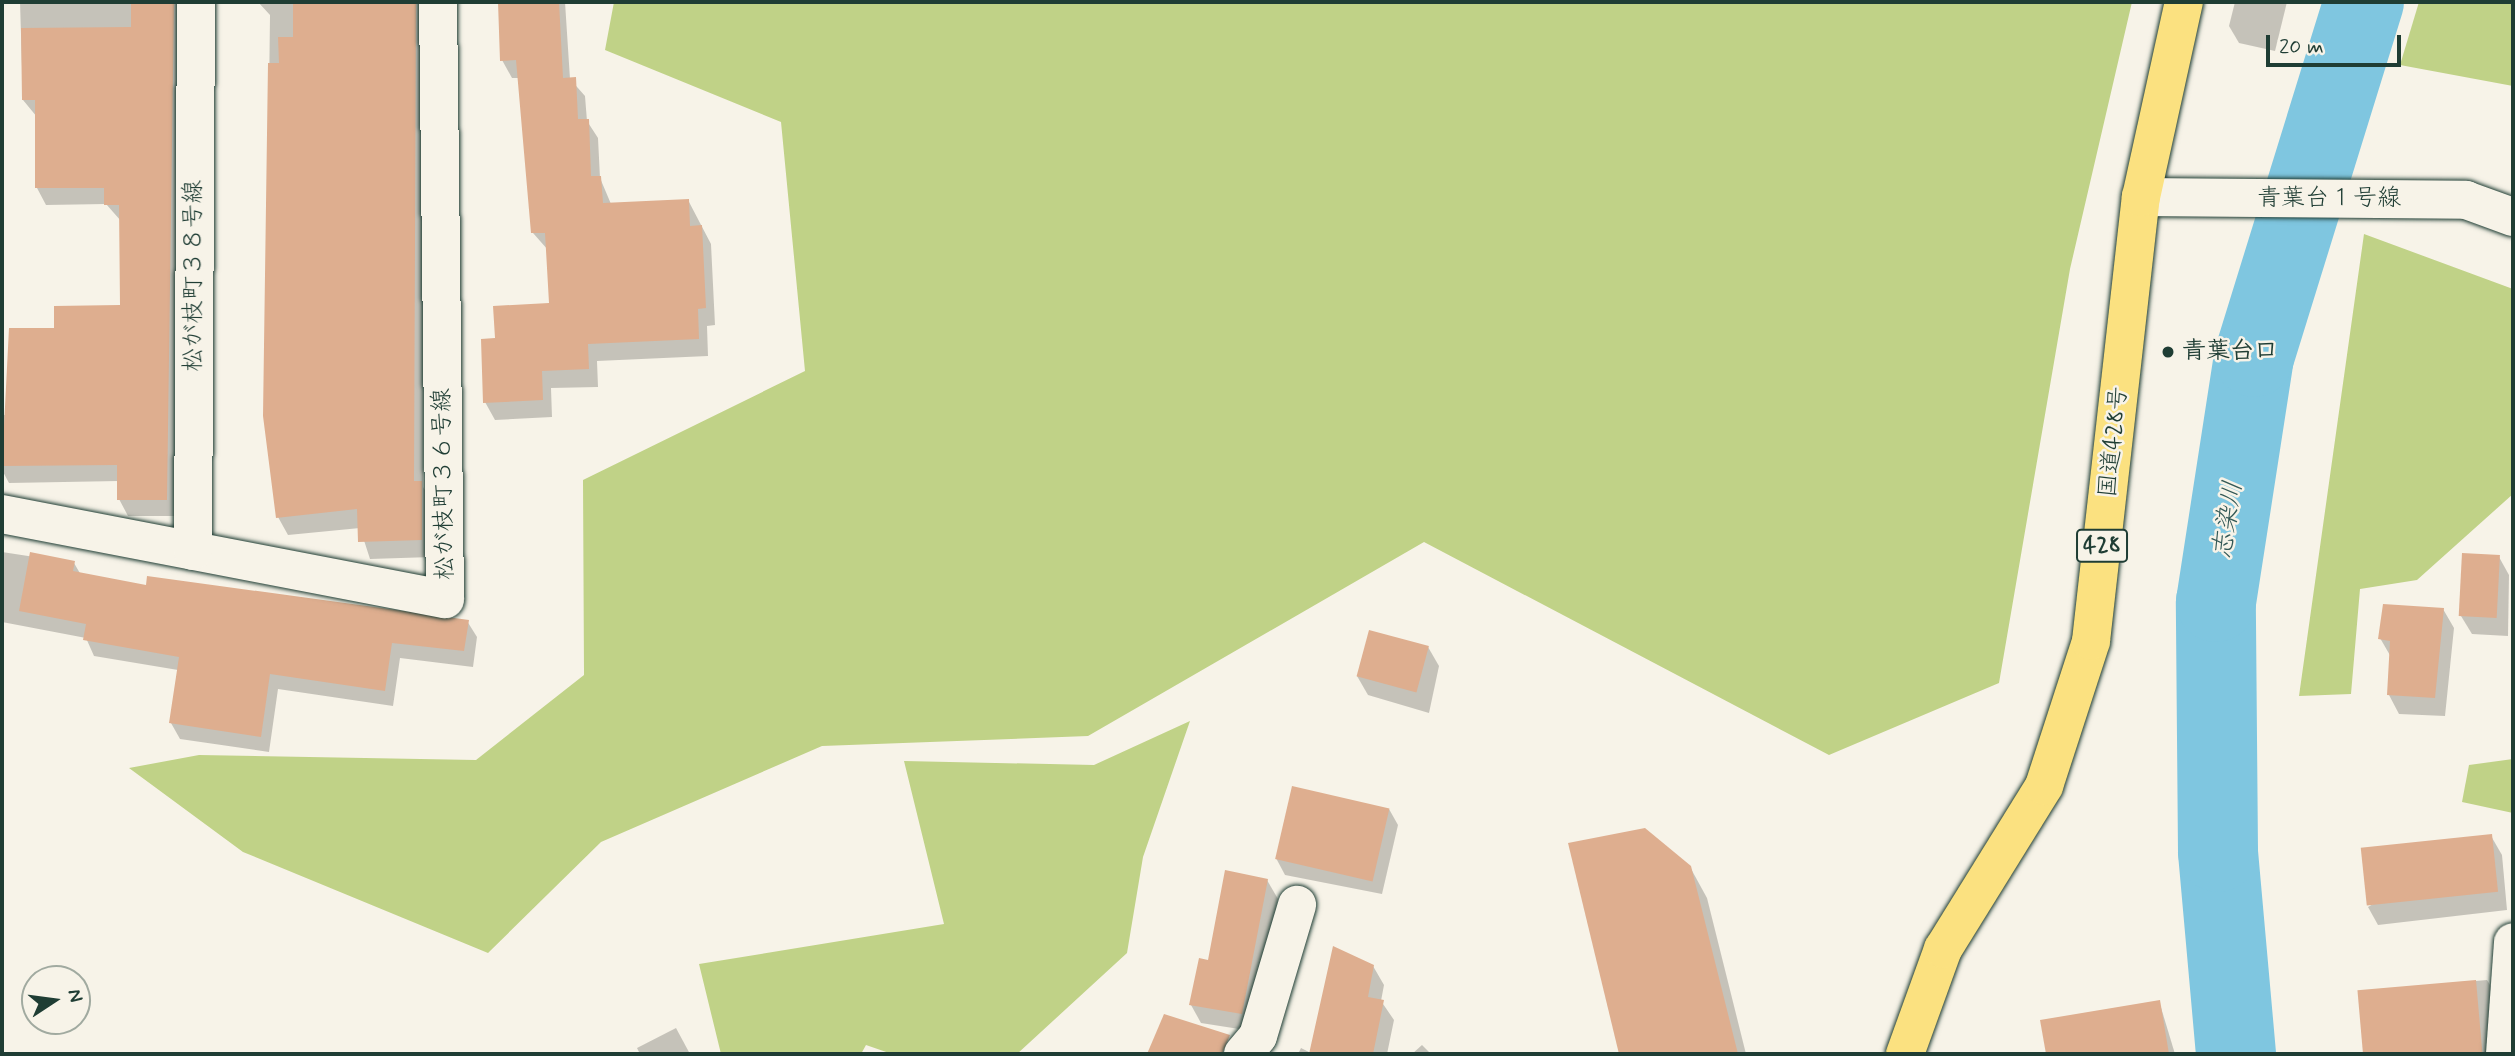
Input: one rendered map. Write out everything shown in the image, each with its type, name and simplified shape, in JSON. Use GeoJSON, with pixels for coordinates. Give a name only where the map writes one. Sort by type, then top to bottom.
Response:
{"type":"FeatureCollection","features":[{"type":"Feature","properties":{"kind":"highway","name":"国道428号"},"geometry":{"type":"LineString","coordinates":[[1905,1054],[1942,949],[2044,786],[2091,641],[2141,197],[2184,2]]}},
{"type":"Feature","properties":{"kind":"street","name":"松が枝町３８号線"},"geometry":{"type":"LineString","coordinates":[[193,551],[196,2]]}},
{"type":"Feature","properties":{"kind":"street","name":"松が枝町３６号線"},"geometry":{"type":"LineString","coordinates":[[2,514],[445,600],[439,2]]}},
{"type":"Feature","properties":{"kind":"street","name":"青葉台１号線"},"geometry":{"type":"LineString","coordinates":[[2141,197],[2466,200],[2513,217]]}},
{"type":"Feature","properties":{"kind":"street"},"geometry":{"type":"LineString","coordinates":[[1243,1054],[1258,1036],[1297,905]]}},
{"type":"Feature","properties":{"kind":"street"},"geometry":{"type":"LineString","coordinates":[[2505,1054],[2513,942]]}},
{"type":"Feature","properties":{"kind":"green space"},"geometry":{"type":"Polygon","coordinates":[[[614,2],[2132,2],[2070,269],[1999,683],[1829,755],[1424,542],[1088,736],[822,746],[601,842],[488,953],[243,852],[129,768],[199,755],[476,760],[584,675],[583,480],[805,371],[781,122],[605,50],[614,2]]]}},
{"type":"Feature","properties":{"kind":"green space"},"geometry":{"type":"Polygon","coordinates":[[[2419,2],[2513,2],[2513,86],[2400,65],[2419,2]]]}},
{"type":"Feature","properties":{"kind":"green space"},"geometry":{"type":"Polygon","coordinates":[[[2364,234],[2513,289],[2513,494],[2417,580],[2360,589],[2351,694],[2299,696],[2364,234]]]}},
{"type":"Feature","properties":{"kind":"green space"},"geometry":{"type":"Polygon","coordinates":[[[1190,721],[1143,857],[1127,953],[1017,1054],[892,1054],[866,1045],[861,1054],[721,1054],[699,964],[944,924],[904,761],[1094,765],[1190,721]]]}},
{"type":"Feature","properties":{"kind":"green space"},"geometry":{"type":"Polygon","coordinates":[[[2513,759],[2513,813],[2462,802],[2469,765],[2513,759]]]}},
{"type":"Feature","properties":{"kind":"building"},"geometry":{"type":"Polygon","coordinates":[[[131,2],[174,2],[167,500],[117,500],[117,465],[2,466],[9,328],[54,328],[54,306],[120,305],[119,205],[104,205],[104,188],[35,188],[35,100],[22,100],[21,28],[131,27],[131,2]]]}},
{"type":"Feature","properties":{"kind":"building"},"geometry":{"type":"Polygon","coordinates":[[[293,2],[416,2],[414,481],[422,481],[422,540],[358,542],[357,509],[276,518],[263,416],[268,63],[279,63],[278,37],[293,37],[293,2]]]}},
{"type":"Feature","properties":{"kind":"building"},"geometry":{"type":"Polygon","coordinates":[[[498,2],[559,2],[563,78],[576,77],[578,119],[589,119],[591,176],[601,176],[603,203],[689,199],[690,226],[702,225],[706,308],[698,309],[699,339],[588,344],[589,369],[542,371],[543,400],[483,403],[481,339],[495,338],[493,306],[549,303],[545,233],[531,233],[516,60],[500,61],[498,2]]]}},
{"type":"Feature","properties":{"kind":"building"},"geometry":{"type":"Polygon","coordinates":[[[30,552],[75,561],[73,571],[146,585],[147,576],[469,620],[464,651],[392,643],[385,691],[270,674],[261,737],[169,723],[179,657],[83,640],[86,624],[19,611],[30,552]]]}},
{"type":"Feature","properties":{"kind":"building"},"geometry":{"type":"Polygon","coordinates":[[[2462,553],[2500,555],[2497,618],[2459,616],[2462,553]]]}},
{"type":"Feature","properties":{"kind":"building"},"geometry":{"type":"Polygon","coordinates":[[[2383,604],[2444,608],[2435,698],[2387,695],[2390,641],[2378,639],[2383,604]]]}},
{"type":"Feature","properties":{"kind":"building"},"geometry":{"type":"Polygon","coordinates":[[[1369,630],[1429,646],[1416,692],[1357,676],[1369,630]]]}},
{"type":"Feature","properties":{"kind":"building"},"geometry":{"type":"Polygon","coordinates":[[[1292,786],[1389,808],[1373,882],[1275,859],[1292,786]]]}},
{"type":"Feature","properties":{"kind":"building"},"geometry":{"type":"Polygon","coordinates":[[[1645,828],[1691,866],[1738,1054],[1619,1054],[1568,843],[1645,828]]]}},
{"type":"Feature","properties":{"kind":"building"},"geometry":{"type":"Polygon","coordinates":[[[2492,834],[2498,892],[2367,905],[2361,848],[2492,834]]]}},
{"type":"Feature","properties":{"kind":"building"},"geometry":{"type":"Polygon","coordinates":[[[1225,870],[1268,879],[1242,1014],[1189,1005],[1199,958],[1208,960],[1225,870]]]}},
{"type":"Feature","properties":{"kind":"building"},"geometry":{"type":"Polygon","coordinates":[[[1333,946],[1374,965],[1368,997],[1384,1000],[1373,1054],[1309,1054],[1333,946]]]}},
{"type":"Feature","properties":{"kind":"building"},"geometry":{"type":"Polygon","coordinates":[[[2476,980],[2482,1054],[2363,1054],[2357,990],[2476,980]]]}},
{"type":"Feature","properties":{"kind":"building"},"geometry":{"type":"Polygon","coordinates":[[[2160,1000],[2169,1054],[2046,1054],[2040,1020],[2160,1000]]]}},
{"type":"Feature","properties":{"kind":"building"},"geometry":{"type":"Polygon","coordinates":[[[1164,1014],[1230,1035],[1222,1054],[1147,1054],[1164,1014]]]}},
{"type":"Feature","properties":{"kind":"waterway","name":"志染川"},"geometry":{"type":"LineString","coordinates":[[2236,1054],[2218,852],[2216,602],[2254,357],[2364,2]]}},
{"type":"Feature","properties":{"kind":"place","name":"青葉台口"},"geometry":{"type":"Point","coordinates":[2168,352]}}]}
